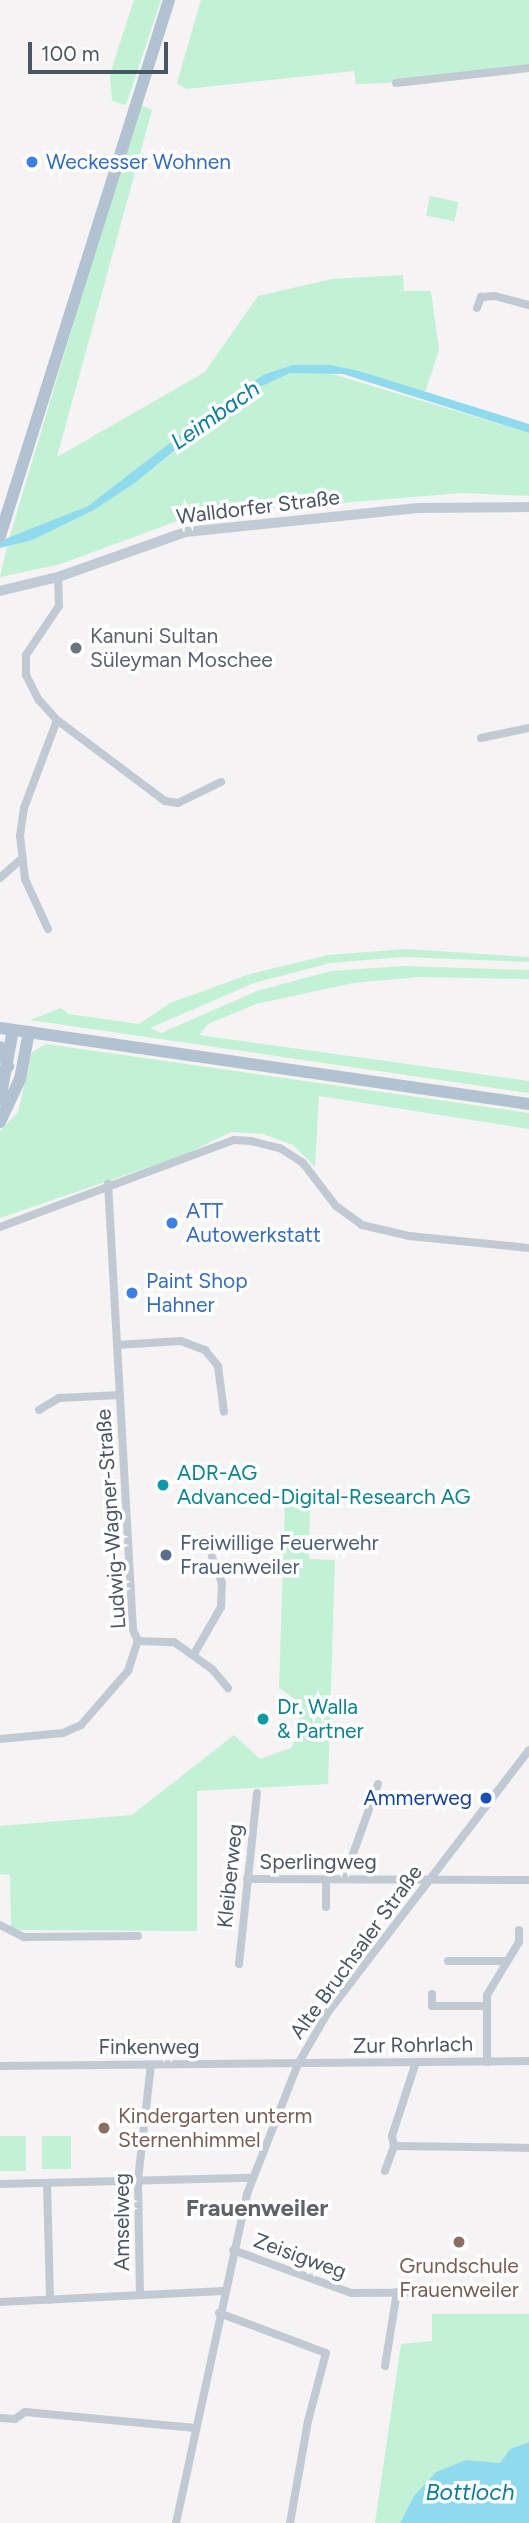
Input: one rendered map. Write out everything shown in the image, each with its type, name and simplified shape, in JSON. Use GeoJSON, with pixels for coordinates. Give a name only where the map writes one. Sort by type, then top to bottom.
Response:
{"type":"FeatureCollection","features":[{"type":"Feature","properties":{"kind":"main road"},"geometry":{"type":"LineString","coordinates":[[0,536],[169,0]]}},
{"type":"Feature","properties":{"kind":"main road"},"geometry":{"type":"LineString","coordinates":[[0,1100],[9,1070],[7,1029],[529,1104]]}},
{"type":"Feature","properties":{"kind":"main road"},"geometry":{"type":"LineString","coordinates":[[0,1122],[20,1079],[29,1032]]}},
{"type":"Feature","properties":{"kind":"main road"},"geometry":{"type":"LineString","coordinates":[[0,1047],[9,1070]]}},
{"type":"Feature","properties":{"kind":"street"},"geometry":{"type":"LineString","coordinates":[[396,83],[529,68]]}},
{"type":"Feature","properties":{"kind":"street"},"geometry":{"type":"LineString","coordinates":[[477,307],[481,297],[495,296],[529,305]]}},
{"type":"Feature","properties":{"kind":"street","name":"Walldorfer Straße"},"geometry":{"type":"LineString","coordinates":[[0,591],[58,577],[152,542],[206,528],[418,508],[529,507]]}},
{"type":"Feature","properties":{"kind":"street"},"geometry":{"type":"LineString","coordinates":[[58,577],[60,606],[31,644],[25,666],[34,695],[57,720],[165,801],[178,803],[221,782]]}},
{"type":"Feature","properties":{"kind":"street"},"geometry":{"type":"LineString","coordinates":[[48,929],[19,861],[24,808],[57,720]]}},
{"type":"Feature","properties":{"kind":"street"},"geometry":{"type":"LineString","coordinates":[[481,738],[529,728]]}},
{"type":"Feature","properties":{"kind":"street"},"geometry":{"type":"LineString","coordinates":[[0,878],[19,861]]}},
{"type":"Feature","properties":{"kind":"street"},"geometry":{"type":"LineString","coordinates":[[0,1227],[108,1184],[234,1140],[279,1147],[303,1163],[337,1206],[362,1225],[410,1236],[529,1248]]}},
{"type":"Feature","properties":{"kind":"street","name":"Ludwig-Wagner-Straße"},"geometry":{"type":"LineString","coordinates":[[0,1739],[63,1734],[81,1725],[128,1671],[138,1641],[133,1630],[108,1184]]}},
{"type":"Feature","properties":{"kind":"street"},"geometry":{"type":"LineString","coordinates":[[117,1345],[181,1341],[205,1350],[218,1366],[224,1412]]}},
{"type":"Feature","properties":{"kind":"street","name":"Ludwig-Wagner-Straße"},"geometry":{"type":"LineString","coordinates":[[39,1410],[59,1398],[120,1395]]}},
{"type":"Feature","properties":{"kind":"street"},"geometry":{"type":"LineString","coordinates":[[194,1654],[221,1607],[222,1583],[212,1557]]}},
{"type":"Feature","properties":{"kind":"street","name":"Ludwig-Wagner-Straße"},"geometry":{"type":"LineString","coordinates":[[138,1641],[174,1642],[194,1654],[228,1688]]}},
{"type":"Feature","properties":{"kind":"street","name":"Alte Bruchsaler Straße"},"geometry":{"type":"LineString","coordinates":[[176,2523],[223,2291],[251,2178],[298,2064],[328,2012],[529,1750]]}},
{"type":"Feature","properties":{"kind":"street"},"geometry":{"type":"LineString","coordinates":[[344,1880],[377,1784]]}},
{"type":"Feature","properties":{"kind":"street","name":"Kleiberweg"},"geometry":{"type":"LineString","coordinates":[[239,1964],[257,1793]]}},
{"type":"Feature","properties":{"kind":"street","name":"Sperlingweg"},"geometry":{"type":"LineString","coordinates":[[247,1879],[529,1880]]}},
{"type":"Feature","properties":{"kind":"street"},"geometry":{"type":"LineString","coordinates":[[326,1880],[326,1907]]}},
{"type":"Feature","properties":{"kind":"street"},"geometry":{"type":"LineString","coordinates":[[0,1925],[24,1937],[138,1936]]}},
{"type":"Feature","properties":{"kind":"street"},"geometry":{"type":"LineString","coordinates":[[487,2062],[487,2006],[491,1983],[519,1942],[519,1930]]}},
{"type":"Feature","properties":{"kind":"street"},"geometry":{"type":"LineString","coordinates":[[448,1961],[506,1961]]}},
{"type":"Feature","properties":{"kind":"street"},"geometry":{"type":"LineString","coordinates":[[432,1994],[432,2006],[487,2006]]}},
{"type":"Feature","properties":{"kind":"street","name":"Zur Rohrlach"},"geometry":{"type":"LineString","coordinates":[[298,2064],[529,2061]]}},
{"type":"Feature","properties":{"kind":"street"},"geometry":{"type":"LineString","coordinates":[[385,2171],[394,2146],[392,2136],[416,2062]]}},
{"type":"Feature","properties":{"kind":"street","name":"Amselweg"},"geometry":{"type":"LineString","coordinates":[[140,2295],[138,2180],[151,2064]]}},
{"type":"Feature","properties":{"kind":"street","name":"Finkenweg"},"geometry":{"type":"LineString","coordinates":[[0,2066],[298,2064]]}},
{"type":"Feature","properties":{"kind":"street"},"geometry":{"type":"LineString","coordinates":[[394,2146],[529,2148]]}},
{"type":"Feature","properties":{"kind":"street"},"geometry":{"type":"LineString","coordinates":[[0,2183],[251,2178]]}},
{"type":"Feature","properties":{"kind":"street"},"geometry":{"type":"LineString","coordinates":[[47,2183],[50,2300]]}},
{"type":"Feature","properties":{"kind":"street","name":"Zeisigweg"},"geometry":{"type":"LineString","coordinates":[[233,2250],[341,2290],[497,2291]]}},
{"type":"Feature","properties":{"kind":"street"},"geometry":{"type":"LineString","coordinates":[[0,2302],[223,2291]]}},
{"type":"Feature","properties":{"kind":"street"},"geometry":{"type":"LineString","coordinates":[[385,2367],[397,2292]]}},
{"type":"Feature","properties":{"kind":"street"},"geometry":{"type":"LineString","coordinates":[[219,2313],[326,2353],[308,2421],[290,2523]]}},
{"type":"Feature","properties":{"kind":"street"},"geometry":{"type":"LineString","coordinates":[[0,2418],[15,2418],[25,2413],[195,2428]]}},
{"type":"Feature","properties":{"kind":"green space"},"geometry":{"type":"Polygon","coordinates":[[[134,0],[161,0],[126,105],[112,101],[110,74],[134,0]]]}},
{"type":"Feature","properties":{"kind":"green space"},"geometry":{"type":"Polygon","coordinates":[[[201,0],[529,0],[529,66],[386,83],[356,84],[354,71],[186,89],[177,83],[201,0]]]}},
{"type":"Feature","properties":{"kind":"green space"},"geometry":{"type":"Polygon","coordinates":[[[139,104],[152,110],[57,457],[205,372],[258,296],[332,279],[403,275],[404,290],[399,291],[431,291],[439,350],[425,393],[330,365],[294,365],[265,374],[88,506],[9,539],[139,104]]]}},
{"type":"Feature","properties":{"kind":"green space"},"geometry":{"type":"Polygon","coordinates":[[[430,196],[458,202],[454,222],[426,216],[430,196]]]}},
{"type":"Feature","properties":{"kind":"green space"},"geometry":{"type":"Polygon","coordinates":[[[322,371],[529,433],[529,496],[462,493],[193,515],[61,564],[0,577],[7,547],[94,510],[135,483],[261,383],[290,373],[322,371]]]}},
{"type":"Feature","properties":{"kind":"green space"},"geometry":{"type":"Polygon","coordinates":[[[406,949],[529,957],[529,962],[403,957],[330,963],[254,983],[150,1028],[161,1033],[257,991],[331,971],[403,966],[529,970],[529,979],[418,977],[353,983],[256,1004],[208,1024],[199,1035],[529,1081],[529,1093],[30,1020],[61,1008],[69,1014],[139,1024],[170,1003],[250,974],[328,955],[406,949]]]}},
{"type":"Feature","properties":{"kind":"green space"},"geometry":{"type":"Polygon","coordinates":[[[46,1044],[529,1113],[529,1129],[319,1096],[315,1167],[293,1145],[263,1134],[231,1132],[184,1155],[0,1218],[0,1131],[18,1112],[32,1052],[46,1044]]]}},
{"type":"Feature","properties":{"kind":"green space"},"geometry":{"type":"Polygon","coordinates":[[[285,1499],[310,1502],[309,1559],[335,1560],[328,1784],[197,1791],[197,1931],[11,1930],[10,1875],[0,1874],[0,1826],[132,1815],[234,1735],[260,1759],[291,1748],[301,1728],[295,1699],[279,1688],[285,1499]]]}},
{"type":"Feature","properties":{"kind":"green space"},"geometry":{"type":"Polygon","coordinates":[[[0,2136],[26,2136],[26,2171],[0,2171],[0,2136]]]}},
{"type":"Feature","properties":{"kind":"green space"},"geometry":{"type":"Polygon","coordinates":[[[42,2136],[71,2136],[71,2169],[42,2169],[42,2136]]]}},
{"type":"Feature","properties":{"kind":"green space"},"geometry":{"type":"Polygon","coordinates":[[[432,2314],[529,2314],[529,2442],[510,2449],[500,2463],[466,2460],[414,2496],[400,2523],[375,2523],[401,2344],[432,2341],[432,2314]]]}},
{"type":"Feature","properties":{"kind":"water","name":"Leimbach"},"geometry":{"type":"Polygon","coordinates":[[[293,365],[330,365],[359,371],[529,424],[529,433],[343,374],[290,373],[244,394],[135,483],[94,510],[32,540],[0,548],[0,541],[88,506],[231,396],[265,374],[293,365]]]}},
{"type":"Feature","properties":{"kind":"water","name":"Bottloch"},"geometry":{"type":"Polygon","coordinates":[[[529,2442],[529,2523],[400,2523],[414,2496],[436,2472],[466,2460],[500,2463],[510,2449],[529,2442]]]}},
{"type":"Feature","properties":{"kind":"place","name":"Weckesser Wohnen"},"geometry":{"type":"Point","coordinates":[32,162]}},
{"type":"Feature","properties":{"kind":"place","name":"Kanuni Sultan Süleyman Moschee"},"geometry":{"type":"Point","coordinates":[76,648]}},
{"type":"Feature","properties":{"kind":"place","name":"ATT Autowerkstatt"},"geometry":{"type":"Point","coordinates":[172,1223]}},
{"type":"Feature","properties":{"kind":"place","name":"Paint Shop Hahner"},"geometry":{"type":"Point","coordinates":[132,1293]}},
{"type":"Feature","properties":{"kind":"place","name":"ADR-AG Advanced-Digital-Research AG"},"geometry":{"type":"Point","coordinates":[163,1485]}},
{"type":"Feature","properties":{"kind":"place","name":"Freiwillige Feuerwehr Frauenweiler"},"geometry":{"type":"Point","coordinates":[166,1555]}},
{"type":"Feature","properties":{"kind":"place","name":"Dr. Walla & Partner"},"geometry":{"type":"Point","coordinates":[263,1719]}},
{"type":"Feature","properties":{"kind":"place","name":"Ammerweg"},"geometry":{"type":"Point","coordinates":[486,1798]}},
{"type":"Feature","properties":{"kind":"place","name":"Kindergarten unterm Sternenhimmel"},"geometry":{"type":"Point","coordinates":[104,2128]}},
{"type":"Feature","properties":{"kind":"place","name":"Grundschule Frauenweiler"},"geometry":{"type":"Point","coordinates":[459,2242]}},
{"type":"Feature","properties":{"kind":"district","name":"Frauenweiler"},"geometry":{"type":"Point","coordinates":[257,2208]}}]}
